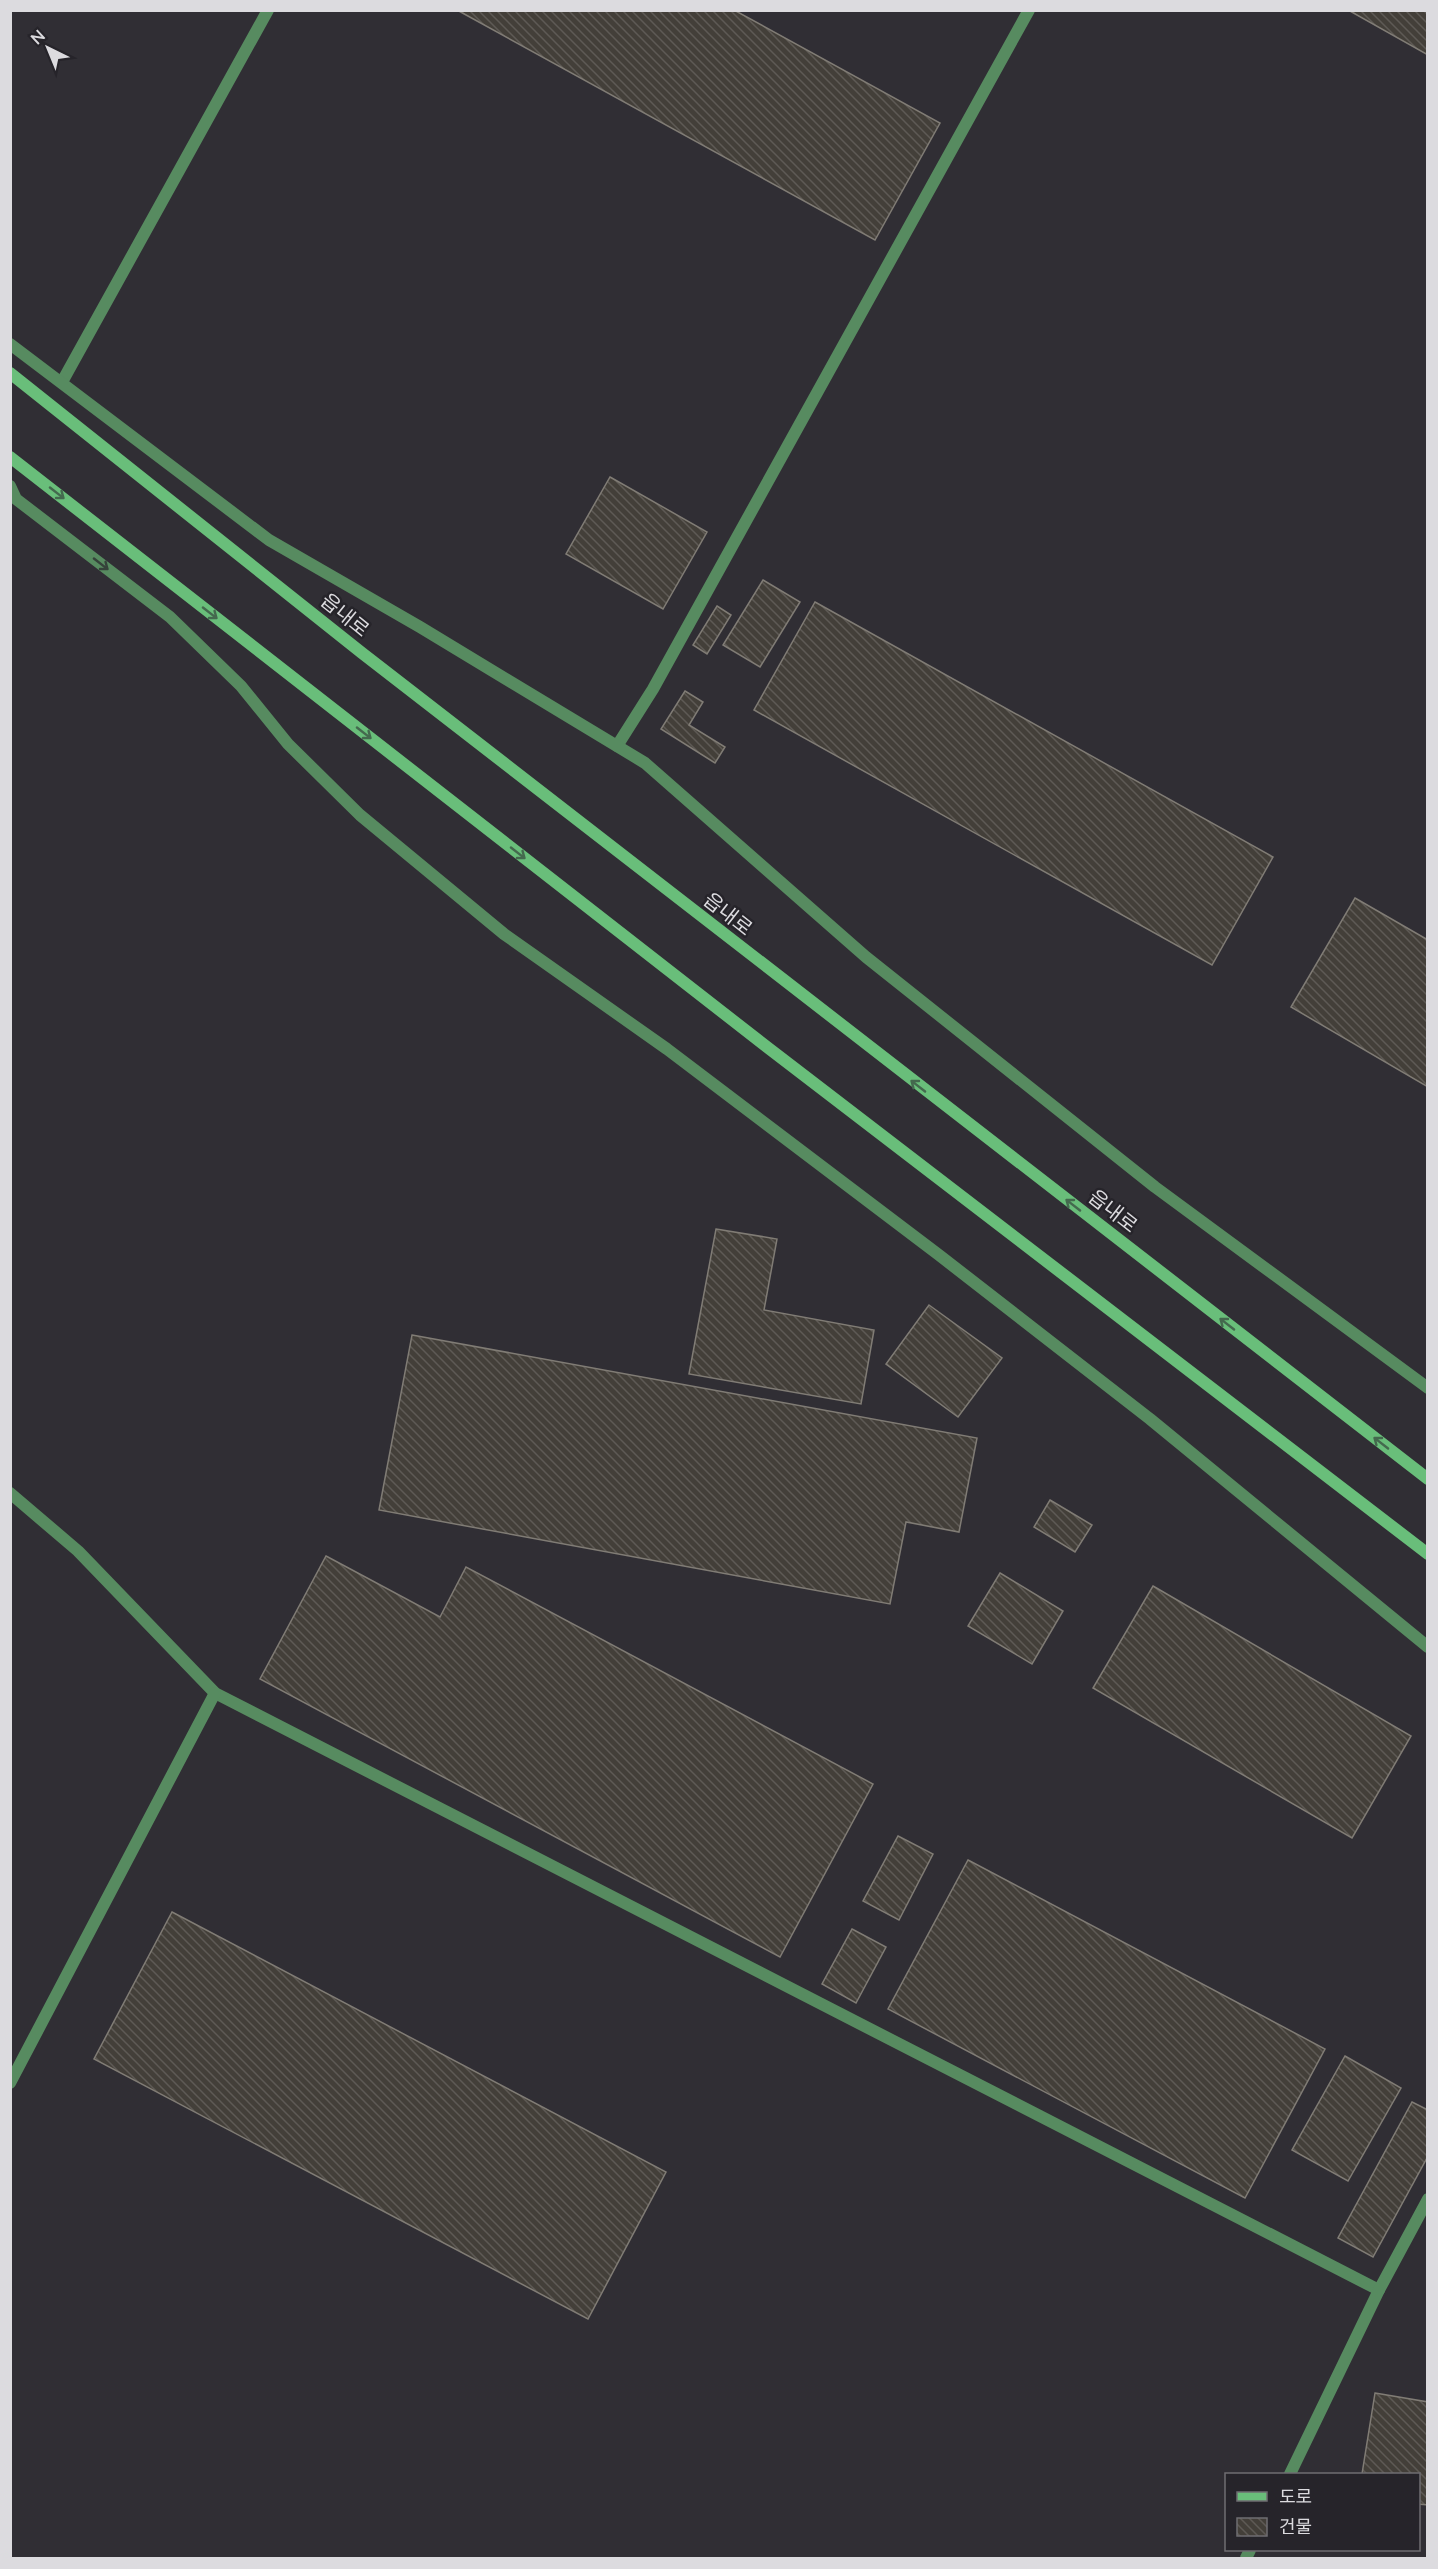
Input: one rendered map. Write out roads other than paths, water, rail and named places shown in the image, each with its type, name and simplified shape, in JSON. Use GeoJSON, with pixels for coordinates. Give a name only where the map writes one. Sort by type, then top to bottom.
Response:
{"type":"FeatureCollection","features":[{"type":"Feature","properties":{"kind":"street"},"geometry":{"type":"LineString","coordinates":[[62,382],[268,10]]}},
{"type":"Feature","properties":{"kind":"street"},"geometry":{"type":"LineString","coordinates":[[617,746],[653,689],[1029,10]]}},
{"type":"Feature","properties":{"kind":"street"},"geometry":{"type":"LineString","coordinates":[[10,344],[269,540],[420,627],[645,763],[866,957],[1155,1186],[1428,1388]]}},
{"type":"Feature","properties":{"kind":"street","name":"읍내로"},"geometry":{"type":"LineString","coordinates":[[10,373],[399,682],[1428,1479]]}},
{"type":"Feature","properties":{"kind":"street"},"geometry":{"type":"LineString","coordinates":[[10,457],[767,1047],[1428,1554]]}},
{"type":"Feature","properties":{"kind":"street"},"geometry":{"type":"LineString","coordinates":[[10,486],[16,499],[170,617],[241,686],[288,744],[360,815],[504,934],[667,1049],[939,1255],[1150,1419],[1428,1647]]}},
{"type":"Feature","properties":{"kind":"street"},"geometry":{"type":"LineString","coordinates":[[10,1493],[78,1551],[215,1693],[1379,2290]]}},
{"type":"Feature","properties":{"kind":"street"},"geometry":{"type":"LineString","coordinates":[[10,2083],[215,1693]]}},
{"type":"Feature","properties":{"kind":"street"},"geometry":{"type":"LineString","coordinates":[[1291,2473],[1379,2290],[1428,2199]]}}]}
